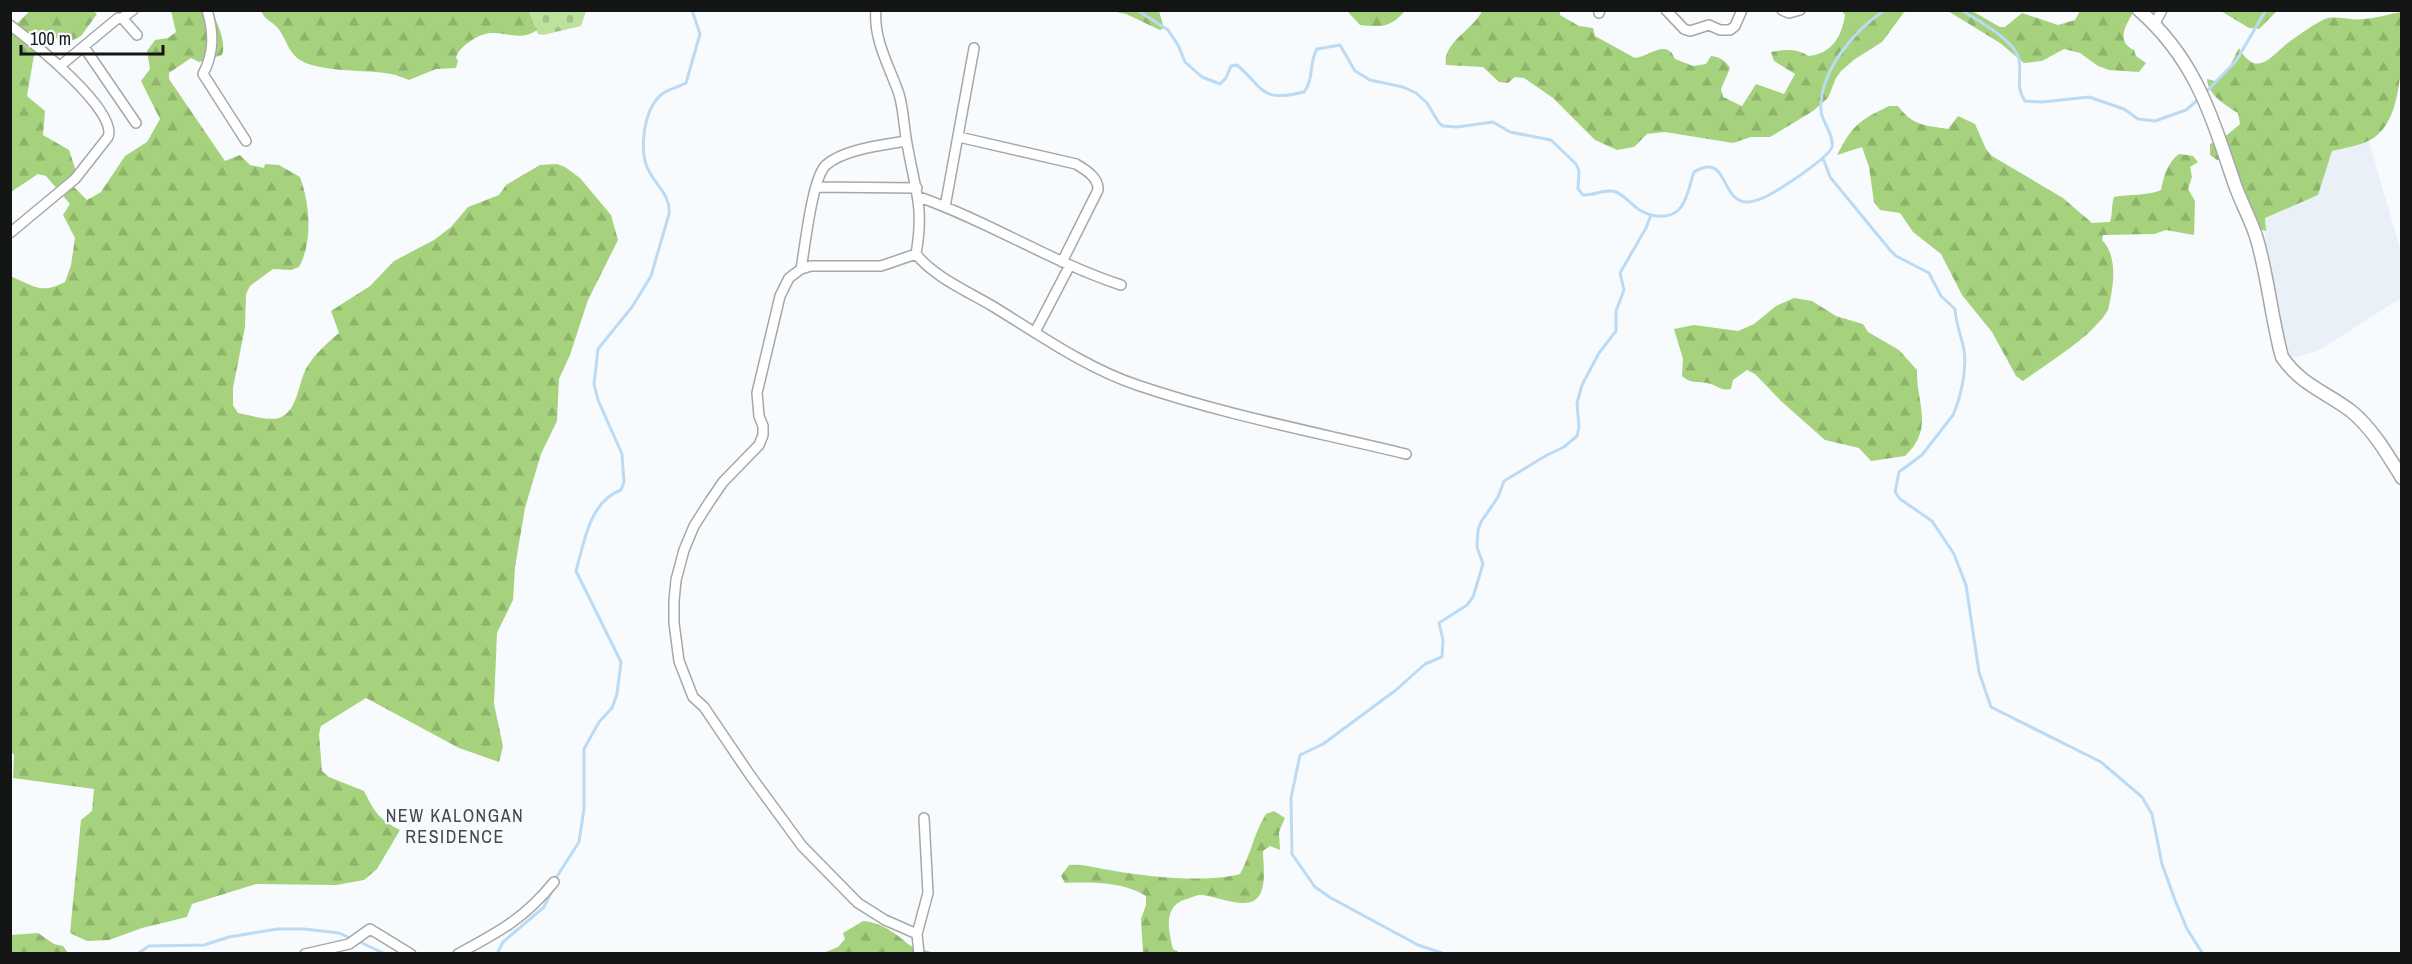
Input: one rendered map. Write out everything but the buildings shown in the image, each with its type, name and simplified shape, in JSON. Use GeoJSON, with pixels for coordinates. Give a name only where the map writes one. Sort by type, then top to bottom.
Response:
{"type":"FeatureCollection","features":[{"type":"Feature","properties":{"kind":"main road"},"geometry":{"type":"LineString","coordinates":[[2139,10],[2155,23],[2181,56],[2209,106],[2239,195],[2256,235],[2282,357],[2298,376],[2351,411],[2360,420],[2385,451],[2402,478]]}},
{"type":"Feature","properties":{"kind":"street"},"geometry":{"type":"LineString","coordinates":[[60,66],[106,26],[133,10]]}},
{"type":"Feature","properties":{"kind":"street"},"geometry":{"type":"LineString","coordinates":[[207,10],[212,39],[212,59],[203,74],[246,141]]}},
{"type":"Feature","properties":{"kind":"street"},"geometry":{"type":"LineString","coordinates":[[876,10],[878,38],[900,96],[906,141],[918,193],[920,231],[916,254],[921,261],[1035,332],[1137,385],[1208,408],[1406,454]]}},
{"type":"Feature","properties":{"kind":"street"},"geometry":{"type":"LineString","coordinates":[[1665,10],[1684,29],[1690,31],[1709,25],[1720,30],[1730,30],[1735,26],[1742,10]]}},
{"type":"Feature","properties":{"kind":"street"},"geometry":{"type":"LineString","coordinates":[[1782,10],[1789,13],[1800,10]]}},
{"type":"Feature","properties":{"kind":"street"},"geometry":{"type":"LineString","coordinates":[[2155,23],[2162,10]]}},
{"type":"Feature","properties":{"kind":"street"},"geometry":{"type":"LineString","coordinates":[[122,18],[137,34]]}},
{"type":"Feature","properties":{"kind":"street"},"geometry":{"type":"LineString","coordinates":[[10,25],[60,66],[92,100],[110,126],[109,134],[75,179],[10,233]]}},
{"type":"Feature","properties":{"kind":"street"},"geometry":{"type":"LineString","coordinates":[[84,47],[136,123]]}},
{"type":"Feature","properties":{"kind":"street"},"geometry":{"type":"LineString","coordinates":[[945,207],[974,48]]}},
{"type":"Feature","properties":{"kind":"street"},"geometry":{"type":"LineString","coordinates":[[959,137],[1076,164],[1092,175],[1098,183],[1098,190],[1035,332]]}},
{"type":"Feature","properties":{"kind":"street"},"geometry":{"type":"LineString","coordinates":[[801,269],[816,187],[822,170],[835,159],[871,148],[906,141]]}},
{"type":"Feature","properties":{"kind":"street"},"geometry":{"type":"LineString","coordinates":[[816,187],[918,193],[1066,263],[1121,285]]}},
{"type":"Feature","properties":{"kind":"street"},"geometry":{"type":"LineString","coordinates":[[916,254],[880,266],[811,266],[801,269],[789,278],[780,296],[757,393],[763,435],[759,445],[723,482],[694,526],[684,550],[676,580],[674,623],[679,661],[693,697],[704,706],[750,775],[802,846],[858,903],[885,920],[917,934]]}},
{"type":"Feature","properties":{"kind":"street"},"geometry":{"type":"LineString","coordinates":[[919,954],[917,934],[928,893],[924,818]]}},
{"type":"Feature","properties":{"kind":"street"},"geometry":{"type":"LineString","coordinates":[[458,954],[520,918],[554,882]]}},
{"type":"Feature","properties":{"kind":"street"},"geometry":{"type":"LineString","coordinates":[[304,954],[349,944],[370,929],[411,954]]}},
{"type":"Feature","properties":{"kind":"shaded area"},"geometry":{"type":"Polygon","coordinates":[[[2369,141],[2401,252],[2401,298],[2318,351],[2292,358],[2287,356],[2274,310],[2266,255],[2265,218],[2318,195],[2332,151],[2369,141]]]}},
{"type":"Feature","properties":{"kind":"green space"},"geometry":{"type":"Polygon","coordinates":[[[529,10],[586,11],[581,26],[543,35],[538,34],[529,10]]]}},
{"type":"Feature","properties":{"kind":"green space"},"geometry":{"type":"Polygon","coordinates":[[[30,11],[93,11],[97,14],[81,36],[69,42],[52,37],[34,55],[27,96],[45,111],[43,135],[69,150],[77,174],[66,179],[87,200],[101,192],[125,156],[147,142],[160,119],[141,81],[150,69],[147,51],[155,40],[168,38],[176,32],[171,11],[212,11],[219,27],[223,45],[222,55],[199,62],[191,58],[169,73],[169,79],[225,161],[240,155],[250,165],[264,168],[265,164],[279,165],[300,177],[308,211],[306,246],[299,267],[291,270],[273,269],[250,286],[246,294],[245,327],[233,388],[233,405],[238,413],[270,419],[285,415],[294,403],[307,367],[339,333],[331,311],[370,286],[394,261],[434,240],[451,227],[468,207],[499,195],[506,185],[540,165],[557,164],[580,178],[611,215],[618,240],[588,300],[570,355],[559,379],[557,421],[541,454],[525,508],[515,567],[513,600],[497,633],[494,704],[503,746],[499,762],[459,748],[366,698],[321,726],[319,734],[322,771],[329,777],[364,791],[378,814],[400,830],[377,869],[364,880],[336,885],[256,884],[192,904],[187,917],[142,928],[109,940],[87,941],[70,933],[81,820],[92,811],[94,789],[13,778],[14,755],[10,750],[10,276],[43,288],[65,282],[71,265],[75,238],[63,215],[70,204],[46,176],[38,174],[11,192],[11,29],[30,11]]]}},
{"type":"Feature","properties":{"kind":"green space"},"geometry":{"type":"Polygon","coordinates":[[[261,11],[529,11],[537,30],[521,36],[498,33],[481,35],[459,52],[456,57],[458,61],[456,68],[436,69],[409,80],[391,74],[326,68],[302,61],[294,55],[277,27],[261,11]]]}},
{"type":"Feature","properties":{"kind":"green space"},"geometry":{"type":"Polygon","coordinates":[[[1111,11],[1159,11],[1164,28],[1160,30],[1126,14],[1111,11]]]}},
{"type":"Feature","properties":{"kind":"green space"},"geometry":{"type":"Polygon","coordinates":[[[1347,11],[1405,11],[1395,21],[1374,26],[1360,25],[1347,11]]]}},
{"type":"Feature","properties":{"kind":"green space"},"geometry":{"type":"Polygon","coordinates":[[[1482,11],[1560,11],[1560,15],[1579,26],[1593,28],[1595,36],[1635,58],[1663,49],[1672,53],[1675,59],[1693,66],[1706,64],[1711,56],[1717,57],[1730,68],[1721,89],[1723,97],[1742,106],[1756,84],[1784,94],[1795,74],[1774,61],[1771,52],[1791,50],[1808,56],[1823,52],[1838,37],[1845,15],[1842,11],[1905,11],[1882,42],[1841,71],[1828,98],[1813,111],[1770,137],[1751,137],[1733,143],[1665,132],[1647,134],[1634,147],[1617,150],[1595,140],[1553,98],[1524,78],[1515,77],[1508,83],[1499,82],[1483,67],[1446,65],[1446,57],[1453,43],[1482,11]]]}},
{"type":"Feature","properties":{"kind":"green space"},"geometry":{"type":"Polygon","coordinates":[[[1948,11],[1972,11],[2000,27],[2005,27],[2022,13],[2058,25],[2075,20],[2080,11],[2132,11],[2134,12],[2125,28],[2125,43],[2134,50],[2136,56],[2146,63],[2139,72],[2109,70],[2098,66],[2080,53],[2064,49],[2042,61],[2024,63],[2000,43],[1948,11]]]}},
{"type":"Feature","properties":{"kind":"green space"},"geometry":{"type":"Polygon","coordinates":[[[2221,11],[2277,11],[2259,29],[2249,28],[2221,11]]]}},
{"type":"Feature","properties":{"kind":"green space"},"geometry":{"type":"Polygon","coordinates":[[[2401,12],[2401,64],[2396,102],[2381,132],[2368,141],[2332,151],[2318,195],[2265,218],[2266,231],[2258,229],[2229,156],[2217,160],[2210,155],[2210,144],[2227,135],[2240,124],[2238,113],[2214,95],[2207,79],[2215,81],[2229,68],[2239,48],[2246,57],[2258,64],[2270,58],[2308,28],[2325,19],[2374,18],[2401,12]]]}},
{"type":"Feature","properties":{"kind":"green space"},"geometry":{"type":"Polygon","coordinates":[[[1889,106],[1898,106],[1914,121],[1926,125],[1948,129],[1958,116],[1975,124],[1986,149],[1992,156],[2063,198],[2092,223],[2110,222],[2114,197],[2161,190],[2172,161],[2179,154],[2193,156],[2198,162],[2190,167],[2192,177],[2188,189],[2195,201],[2194,235],[2166,230],[2154,234],[2103,235],[2102,240],[2111,255],[2113,264],[2112,293],[2108,310],[2092,330],[2023,381],[2016,376],[1992,332],[1962,295],[1941,254],[1913,232],[1900,213],[1880,210],[1874,202],[1869,167],[1862,147],[1837,155],[1857,125],[1889,106]]]}},
{"type":"Feature","properties":{"kind":"green space"},"geometry":{"type":"Polygon","coordinates":[[[1794,298],[1812,301],[1836,316],[1863,324],[1868,332],[1899,350],[1917,370],[1922,425],[1914,446],[1905,456],[1871,461],[1859,448],[1825,440],[1782,402],[1755,374],[1747,370],[1733,380],[1731,389],[1721,389],[1707,383],[1685,379],[1682,376],[1683,359],[1674,329],[1694,325],[1738,331],[1754,324],[1776,306],[1794,298]]]}},
{"type":"Feature","properties":{"kind":"green space"},"geometry":{"type":"Polygon","coordinates":[[[1274,811],[1285,818],[1279,832],[1280,850],[1270,846],[1263,851],[1264,877],[1259,896],[1255,900],[1243,903],[1200,895],[1179,902],[1171,912],[1169,926],[1173,949],[1180,953],[1143,953],[1141,919],[1146,905],[1146,896],[1118,885],[1065,883],[1061,876],[1069,865],[1178,878],[1227,877],[1240,874],[1262,821],[1266,814],[1274,811]]]}},
{"type":"Feature","properties":{"kind":"green space"},"geometry":{"type":"Polygon","coordinates":[[[863,921],[876,923],[914,947],[936,953],[821,954],[838,947],[845,939],[843,933],[863,921]]]}},
{"type":"Feature","properties":{"kind":"green space"},"geometry":{"type":"Polygon","coordinates":[[[38,933],[54,944],[63,946],[68,953],[11,953],[11,935],[38,933]]]}},
{"type":"Feature","properties":{"kind":"waterway"},"geometry":{"type":"LineString","coordinates":[[554,881],[579,842],[584,809],[584,749],[599,722],[612,708],[617,694],[621,662],[576,571],[585,536],[595,514],[610,496],[621,490],[624,482],[622,454],[598,400],[594,384],[598,349],[632,307],[651,276],[669,214],[666,197],[646,165],[644,132],[646,121],[655,102],[664,93],[686,83],[700,34],[692,10]]}},
{"type":"Feature","properties":{"kind":"waterway"},"geometry":{"type":"LineString","coordinates":[[1137,10],[1168,30],[1185,62],[1202,77],[1220,84],[1226,78],[1231,66],[1237,65],[1258,87],[1279,96],[1304,92],[1309,82],[1317,49],[1340,45],[1355,71],[1370,80],[1403,87],[1416,93],[1427,103],[1443,126],[1457,127],[1493,122],[1510,132],[1551,140],[1576,164],[1579,171],[1578,189],[1583,195],[1616,192],[1635,207],[1654,216],[1666,216],[1677,211],[1687,195],[1694,172],[1705,167],[1714,168],[1733,195],[1749,202],[1776,191],[1826,155],[1832,143],[1821,112],[1825,82],[1850,41],[1885,10]]}},
{"type":"Feature","properties":{"kind":"waterway"},"geometry":{"type":"LineString","coordinates":[[1961,10],[1994,31],[2016,52],[2020,65],[2020,91],[2025,101],[2042,102],[2089,97],[2124,109],[2138,119],[2155,121],[2186,110],[2200,98]]}},
{"type":"Feature","properties":{"kind":"waterway"},"geometry":{"type":"LineString","coordinates":[[2205,93],[2236,61],[2266,10]]}},
{"type":"Feature","properties":{"kind":"waterway"},"geometry":{"type":"LineString","coordinates":[[1823,158],[1830,177],[1890,250],[1896,256],[1929,273],[1941,296],[1955,309],[1965,358],[1959,400],[1953,415],[1922,455],[1899,472],[1895,492],[1900,499],[1932,521],[1954,554],[1966,585],[1979,672],[1991,707],[2101,762],[2142,797],[2152,814],[2162,864],[2175,900],[2187,929],[2203,954]]}},
{"type":"Feature","properties":{"kind":"waterway"},"geometry":{"type":"LineString","coordinates":[[1445,954],[1418,945],[1315,887],[1292,854],[1291,798],[1300,755],[1323,744],[1396,690],[1425,664],[1442,657],[1443,640],[1439,623],[1467,605],[1473,597],[1483,564],[1477,547],[1478,530],[1498,497],[1504,481],[1564,447],[1577,436],[1579,427],[1577,403],[1582,385],[1599,353],[1616,331],[1616,311],[1624,290],[1620,273],[1651,215]]}},
{"type":"Feature","properties":{"kind":"waterway"},"geometry":{"type":"LineString","coordinates":[[497,954],[503,942],[544,907],[552,891]]}},
{"type":"Feature","properties":{"kind":"waterway"},"geometry":{"type":"LineString","coordinates":[[137,954],[149,946],[204,945],[229,937],[277,929],[339,933],[352,939]]}},
{"type":"Feature","properties":{"kind":"waterway"},"geometry":{"type":"LineString","coordinates":[[358,941],[385,954]]}},
{"type":"Feature","properties":{"kind":"district","name":"NEW KALONGAN RESIDENCE"},"geometry":{"type":"Point","coordinates":[455,825]}}]}
